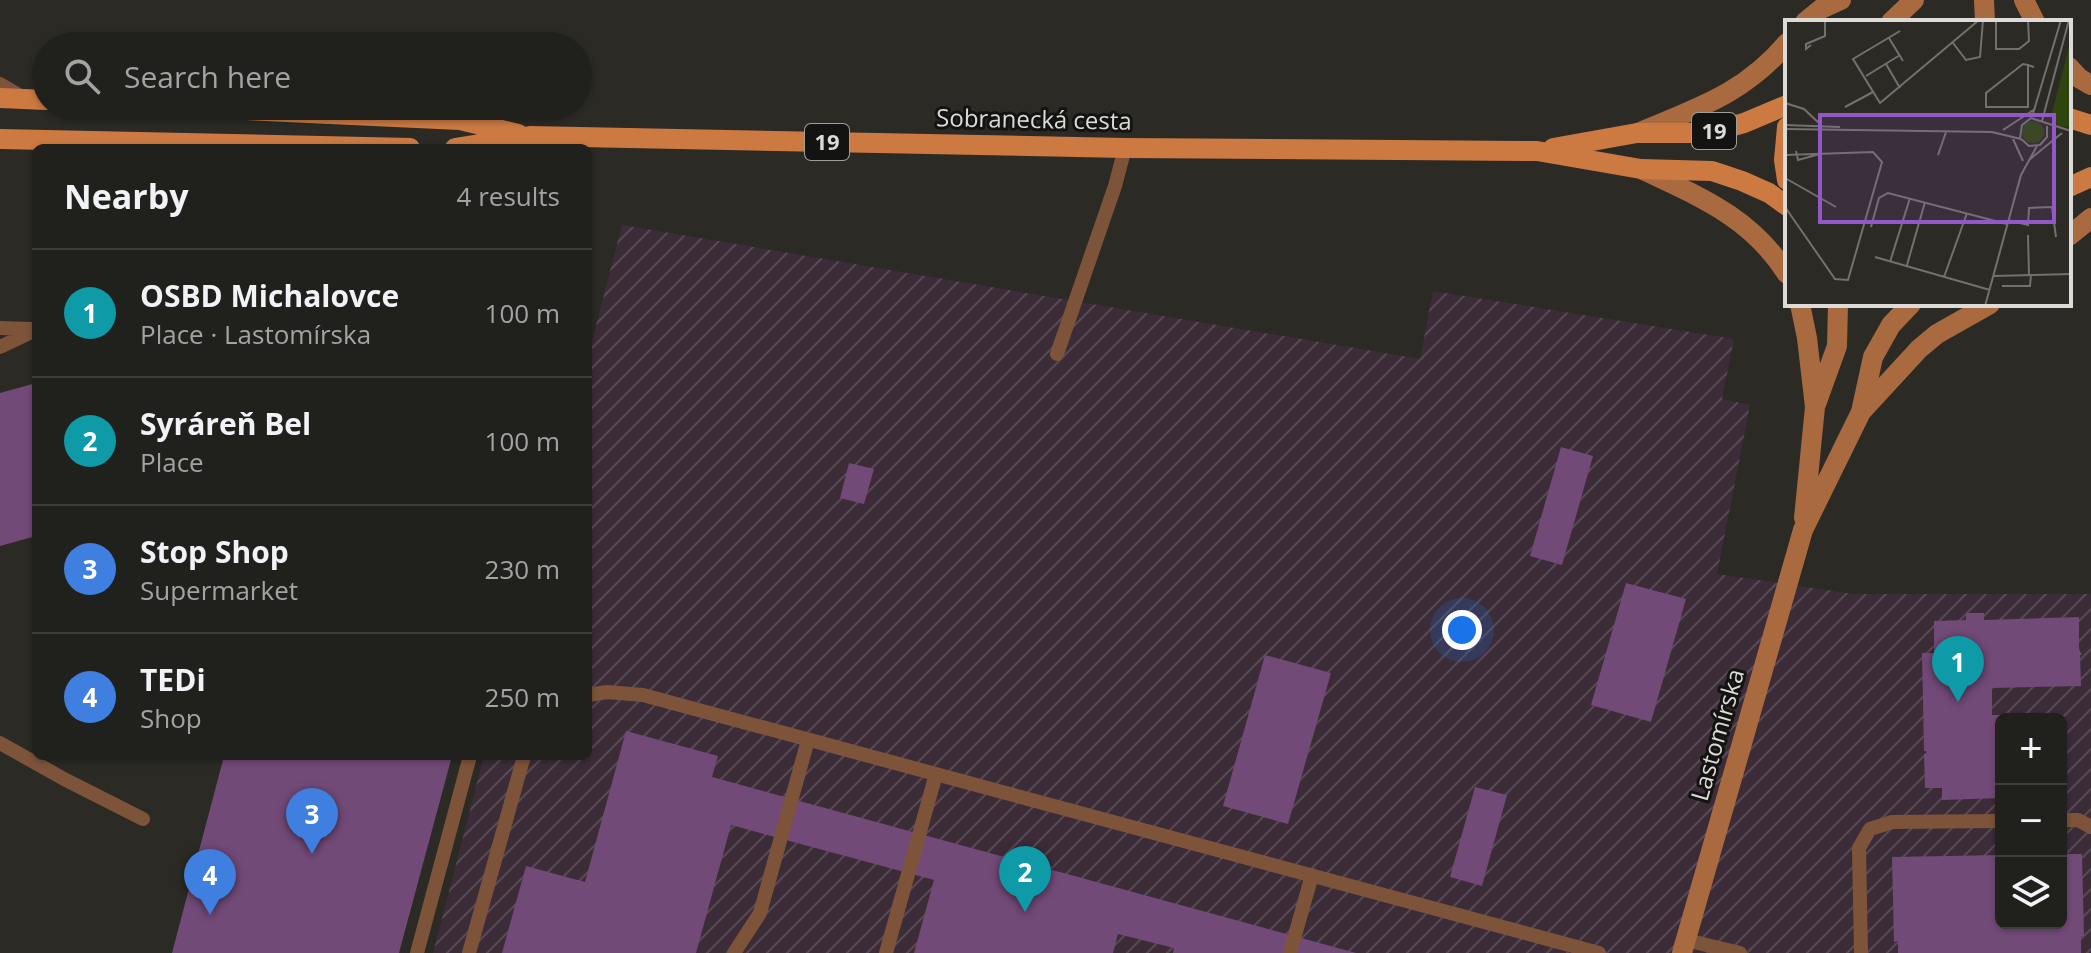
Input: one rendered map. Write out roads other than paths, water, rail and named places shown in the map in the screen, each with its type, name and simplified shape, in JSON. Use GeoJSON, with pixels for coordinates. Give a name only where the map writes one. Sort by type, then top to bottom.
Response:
{"type":"FeatureCollection","features":[{"type":"Feature","properties":{"kind":"main road"},"geometry":{"type":"LineString","coordinates":[[0,98],[32,99]]}},
{"type":"Feature","properties":{"kind":"main road","name":"19"},"geometry":{"type":"LineString","coordinates":[[1537,151],[1637,133],[1715,131],[1785,106]]}},
{"type":"Feature","properties":{"kind":"main road"},"geometry":{"type":"LineString","coordinates":[[2071,119],[2091,125]]}},
{"type":"Feature","properties":{"kind":"main road","name":"Sobranecká cesta"},"geometry":{"type":"LineString","coordinates":[[460,120],[530,136]]}},
{"type":"Feature","properties":{"kind":"main road","name":"Sobranecká cesta"},"geometry":{"type":"LineString","coordinates":[[480,144],[530,136],[1125,148],[1537,151]]}},
{"type":"Feature","properties":{"kind":"main road"},"geometry":{"type":"LineString","coordinates":[[0,139],[176,144]]}},
{"type":"Feature","properties":{"kind":"main road","name":"19"},"geometry":{"type":"LineString","coordinates":[[1537,151],[1641,169],[1712,171],[1769,193],[1785,205]]}},
{"type":"Feature","properties":{"kind":"main road"},"geometry":{"type":"LineString","coordinates":[[2071,186],[2091,177]]}},
{"type":"Feature","properties":{"kind":"street"},"geometry":{"type":"LineString","coordinates":[[1807,20],[1821,9],[1841,0]]}},
{"type":"Feature","properties":{"kind":"street"},"geometry":{"type":"LineString","coordinates":[[1893,20],[1914,0]]}},
{"type":"Feature","properties":{"kind":"street"},"geometry":{"type":"LineString","coordinates":[[1984,0],[1985,20]]}},
{"type":"Feature","properties":{"kind":"street"},"geometry":{"type":"LineString","coordinates":[[2024,0],[2034,20]]}},
{"type":"Feature","properties":{"kind":"street"},"geometry":{"type":"LineString","coordinates":[[1637,133],[1718,100],[1748,81],[1785,45]]}},
{"type":"Feature","properties":{"kind":"street"},"geometry":{"type":"LineString","coordinates":[[2071,69],[2091,85]]}},
{"type":"Feature","properties":{"kind":"street"},"geometry":{"type":"LineString","coordinates":[[1641,169],[1711,202],[1745,224],[1769,247],[1785,271]]}},
{"type":"Feature","properties":{"kind":"street"},"geometry":{"type":"LineString","coordinates":[[2071,234],[2091,218]]}},
{"type":"Feature","properties":{"kind":"street"},"geometry":{"type":"LineString","coordinates":[[1800,306],[1815,407],[1803,530]]}},
{"type":"Feature","properties":{"kind":"street"},"geometry":{"type":"LineString","coordinates":[[1815,407],[1837,346],[1838,306]]}},
{"type":"Feature","properties":{"kind":"street"},"geometry":{"type":"LineString","coordinates":[[1803,530],[1861,412],[1873,357],[1891,325],[1909,306]]}},
{"type":"Feature","properties":{"kind":"street"},"geometry":{"type":"LineString","coordinates":[[1861,412],[1919,349],[1937,334],[1986,306]]}},
{"type":"Feature","properties":{"kind":"street","name":"Lastomírska"},"geometry":{"type":"LineString","coordinates":[[1684,947],[1803,530]]}},
{"type":"Feature","properties":{"kind":"lane"},"geometry":{"type":"LineString","coordinates":[[0,84],[32,97]]}},
{"type":"Feature","properties":{"kind":"lane"},"geometry":{"type":"LineString","coordinates":[[1057,354],[1115,186],[1125,148]]}},
{"type":"Feature","properties":{"kind":"lane"},"geometry":{"type":"LineString","coordinates":[[0,328],[32,330]]}},
{"type":"Feature","properties":{"kind":"lane"},"geometry":{"type":"LineString","coordinates":[[0,347],[32,332]]}},
{"type":"Feature","properties":{"kind":"lane"},"geometry":{"type":"LineString","coordinates":[[592,694],[607,692],[643,695],[1599,953]]}},
{"type":"Feature","properties":{"kind":"lane"},"geometry":{"type":"LineString","coordinates":[[734,953],[760,913],[808,740]]}},
{"type":"Feature","properties":{"kind":"lane"},"geometry":{"type":"LineString","coordinates":[[0,743],[143,819]]}},
{"type":"Feature","properties":{"kind":"lane"},"geometry":{"type":"LineString","coordinates":[[417,953],[469,760]]}},
{"type":"Feature","properties":{"kind":"lane"},"geometry":{"type":"LineString","coordinates":[[469,953],[523,760]]}},
{"type":"Feature","properties":{"kind":"lane"},"geometry":{"type":"LineString","coordinates":[[886,953],[936,774]]}},
{"type":"Feature","properties":{"kind":"lane"},"geometry":{"type":"LineString","coordinates":[[2067,820],[2078,820],[2091,827]]}},
{"type":"Feature","properties":{"kind":"lane"},"geometry":{"type":"LineString","coordinates":[[1861,953],[1859,848],[1870,829],[1892,822],[1995,821]]}},
{"type":"Feature","properties":{"kind":"lane"},"geometry":{"type":"LineString","coordinates":[[1290,953],[1312,875]]}},
{"type":"Feature","properties":{"kind":"lane"},"geometry":{"type":"LineString","coordinates":[[1684,947],[1740,953]]}},
{"type":"Feature","properties":{"kind":"place","name":"OSBD Michalovce"},"geometry":{"type":"Point","coordinates":[1958,702]}},
{"type":"Feature","properties":{"kind":"place","name":"Stop Shop"},"geometry":{"type":"Point","coordinates":[312,854]}},
{"type":"Feature","properties":{"kind":"place","name":"Syráreň Bel"},"geometry":{"type":"Point","coordinates":[1025,912]}},
{"type":"Feature","properties":{"kind":"place","name":"TEDi"},"geometry":{"type":"Point","coordinates":[210,915]}}]}
